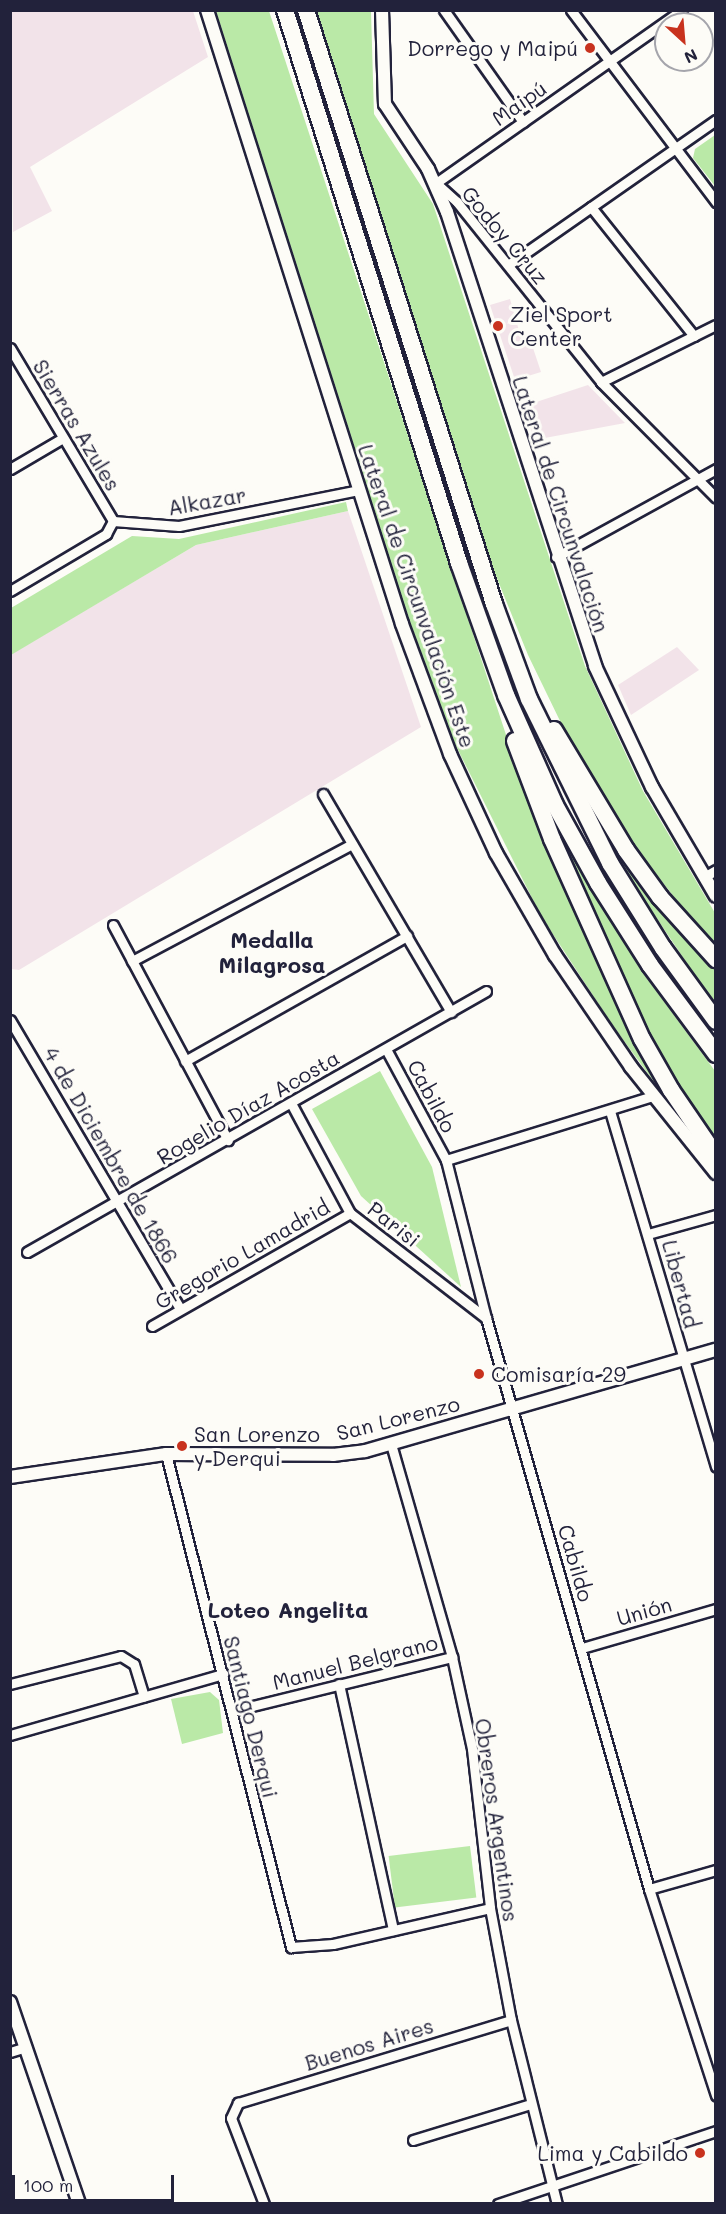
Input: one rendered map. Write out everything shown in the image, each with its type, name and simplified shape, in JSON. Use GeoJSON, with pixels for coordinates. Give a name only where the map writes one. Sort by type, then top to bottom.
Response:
{"type":"FeatureCollection","features":[{"type":"Feature","properties":{"kind":"highway"},"geometry":{"type":"LineString","coordinates":[[306,10],[494,604],[541,726],[594,834],[651,931],[716,1021]]}},
{"type":"Feature","properties":{"kind":"highway"},"geometry":{"type":"LineString","coordinates":[[285,13],[524,768],[561,860],[651,1055],[716,1156]]}},
{"type":"Feature","properties":{"kind":"highway"},"geometry":{"type":"LineString","coordinates":[[494,604],[590,794],[660,897],[716,959]]}},
{"type":"Feature","properties":{"kind":"highway"},"geometry":{"type":"LineString","coordinates":[[481,628],[534,760],[582,855],[641,951],[716,1054]]}},
{"type":"Feature","properties":{"kind":"street","name":"Lateral de Circunvalación Este"},"geometry":{"type":"LineString","coordinates":[[207,10],[359,490],[434,714],[496,853],[560,963],[653,1096],[716,1173]]}},
{"type":"Feature","properties":{"kind":"street","name":"Lateral de Circunvalación"},"geometry":{"type":"LineString","coordinates":[[382,10],[385,104],[436,183],[556,557],[616,716],[716,896]]}},
{"type":"Feature","properties":{"kind":"street"},"geometry":{"type":"LineString","coordinates":[[444,10],[523,122]]}},
{"type":"Feature","properties":{"kind":"street"},"geometry":{"type":"LineString","coordinates":[[571,10],[673,149],[716,202]]}},
{"type":"Feature","properties":{"kind":"street","name":"Maipú"},"geometry":{"type":"LineString","coordinates":[[436,183],[682,10]]}},
{"type":"Feature","properties":{"kind":"street"},"geometry":{"type":"LineString","coordinates":[[508,265],[716,120]]}},
{"type":"Feature","properties":{"kind":"street","name":"Godoy Cruz"},"geometry":{"type":"LineString","coordinates":[[436,183],[457,202],[601,382],[716,498]]}},
{"type":"Feature","properties":{"kind":"street"},"geometry":{"type":"LineString","coordinates":[[591,207],[694,336]]}},
{"type":"Feature","properties":{"kind":"street"},"geometry":{"type":"LineString","coordinates":[[601,382],[716,325]]}},
{"type":"Feature","properties":{"kind":"street","name":"Sierras Azules"},"geometry":{"type":"LineString","coordinates":[[11,348],[113,521]]}},
{"type":"Feature","properties":{"kind":"street"},"geometry":{"type":"LineString","coordinates":[[10,469],[63,438]]}},
{"type":"Feature","properties":{"kind":"street"},"geometry":{"type":"LineString","coordinates":[[556,557],[716,469]]}},
{"type":"Feature","properties":{"kind":"street","name":"Alkazar"},"geometry":{"type":"LineString","coordinates":[[113,521],[178,526],[359,490]]}},
{"type":"Feature","properties":{"kind":"street"},"geometry":{"type":"LineString","coordinates":[[10,591],[106,534],[113,521]]}},
{"type":"Feature","properties":{"kind":"street"},"geometry":{"type":"LineString","coordinates":[[323,795],[451,1012]]}},
{"type":"Feature","properties":{"kind":"street"},"geometry":{"type":"LineString","coordinates":[[132,961],[352,844]]}},
{"type":"Feature","properties":{"kind":"street"},"geometry":{"type":"LineString","coordinates":[[704,877],[716,870]]}},
{"type":"Feature","properties":{"kind":"street"},"geometry":{"type":"LineString","coordinates":[[113,925],[228,1140]]}},
{"type":"Feature","properties":{"kind":"street"},"geometry":{"type":"LineString","coordinates":[[185,1062],[406,936]]}},
{"type":"Feature","properties":{"kind":"street","name":"Rogelio Díaz Acosta"},"geometry":{"type":"LineString","coordinates":[[27,1252],[228,1140],[486,991]]}},
{"type":"Feature","properties":{"kind":"street","name":"4 de Diciembre de 1866"},"geometry":{"type":"LineString","coordinates":[[10,1020],[180,1310]]}},
{"type":"Feature","properties":{"kind":"street","name":"Cabildo"},"geometry":{"type":"LineString","coordinates":[[386,1049],[446,1160],[486,1318],[649,1889],[716,2095]]}},
{"type":"Feature","properties":{"kind":"street"},"geometry":{"type":"LineString","coordinates":[[446,1160],[653,1096]]}},
{"type":"Feature","properties":{"kind":"street","name":"Parisi"},"geometry":{"type":"LineString","coordinates":[[291,1103],[350,1213],[486,1318]]}},
{"type":"Feature","properties":{"kind":"street","name":"Libertad"},"geometry":{"type":"LineString","coordinates":[[610,1111],[716,1467]]}},
{"type":"Feature","properties":{"kind":"street","name":"Gregorio Lamadrid"},"geometry":{"type":"LineString","coordinates":[[152,1326],[350,1213]]}},
{"type":"Feature","properties":{"kind":"street"},"geometry":{"type":"LineString","coordinates":[[648,1234],[716,1215]]}},
{"type":"Feature","properties":{"kind":"street","name":"San Lorenzo"},"geometry":{"type":"LineString","coordinates":[[10,1477],[166,1455],[333,1455],[390,1444],[716,1350]]}},
{"type":"Feature","properties":{"kind":"street","name":"Obreros Argentinos"},"geometry":{"type":"LineString","coordinates":[[390,1444],[452,1657],[472,1749],[490,1908],[511,2020],[557,2204]]}},
{"type":"Feature","properties":{"kind":"street","name":"Santiago Derqui"},"geometry":{"type":"LineString","coordinates":[[166,1455],[223,1674],[287,1942],[297,1950],[393,1930]]}},
{"type":"Feature","properties":{"kind":"street","name":"Unión"},"geometry":{"type":"LineString","coordinates":[[582,1648],[716,1609]]}},
{"type":"Feature","properties":{"kind":"street"},"geometry":{"type":"LineString","coordinates":[[10,1684],[121,1656],[134,1664],[144,1698]]}},
{"type":"Feature","properties":{"kind":"street","name":"Manuel Belgrano"},"geometry":{"type":"LineString","coordinates":[[232,1711],[452,1657]]}},
{"type":"Feature","properties":{"kind":"street"},"geometry":{"type":"LineString","coordinates":[[10,1735],[223,1674]]}},
{"type":"Feature","properties":{"kind":"street"},"geometry":{"type":"LineString","coordinates":[[339,1684],[393,1930],[490,1908]]}},
{"type":"Feature","properties":{"kind":"street"},"geometry":{"type":"LineString","coordinates":[[649,1889],[716,1870]]}},
{"type":"Feature","properties":{"kind":"street"},"geometry":{"type":"LineString","coordinates":[[10,2002],[80,2204]]}},
{"type":"Feature","properties":{"kind":"street","name":"Buenos Aires"},"geometry":{"type":"LineString","coordinates":[[264,2204],[231,2118],[238,2103],[511,2020]]}},
{"type":"Feature","properties":{"kind":"street"},"geometry":{"type":"LineString","coordinates":[[10,2052],[26,2047]]}},
{"type":"Feature","properties":{"kind":"street"},"geometry":{"type":"LineString","coordinates":[[413,2140],[531,2104]]}},
{"type":"Feature","properties":{"kind":"street"},"geometry":{"type":"LineString","coordinates":[[498,2204],[553,2188],[716,2132]]}},
{"type":"Feature","properties":{"kind":"shaded area"},"geometry":{"type":"Polygon","coordinates":[[[10,11],[193,11],[208,57],[30,167],[52,211],[13,232],[10,11]]]}},
{"type":"Feature","properties":{"kind":"shaded area"},"geometry":{"type":"Polygon","coordinates":[[[510,299],[522,341],[530,339],[541,372],[515,380],[490,305],[510,299]]]}},
{"type":"Feature","properties":{"kind":"shaded area"},"geometry":{"type":"Polygon","coordinates":[[[588,385],[625,423],[534,440],[524,406],[588,385]]]}},
{"type":"Feature","properties":{"kind":"shaded area"},"geometry":{"type":"Polygon","coordinates":[[[348,511],[421,727],[19,970],[11,969],[10,655],[196,545],[348,511]]]}},
{"type":"Feature","properties":{"kind":"shaded area"},"geometry":{"type":"Polygon","coordinates":[[[677,647],[699,670],[631,715],[618,685],[677,647]]]}},
{"type":"Feature","properties":{"kind":"green space"},"geometry":{"type":"Polygon","coordinates":[[[216,11],[269,11],[530,808],[638,1048],[690,1131],[613,1026],[541,916],[456,746],[410,622],[216,11]]]}},
{"type":"Feature","properties":{"kind":"green space"},"geometry":{"type":"Polygon","coordinates":[[[316,11],[371,11],[374,114],[433,204],[585,666],[643,791],[715,913],[715,949],[626,836],[578,758],[528,655],[494,571],[316,11]]]}},
{"type":"Feature","properties":{"kind":"green space"},"geometry":{"type":"Polygon","coordinates":[[[715,135],[715,186],[693,158],[695,149],[715,135]]]}},
{"type":"Feature","properties":{"kind":"green space"},"geometry":{"type":"Polygon","coordinates":[[[346,502],[348,511],[196,545],[11,655],[11,608],[132,536],[179,539],[346,502]]]}},
{"type":"Feature","properties":{"kind":"green space"},"geometry":{"type":"Polygon","coordinates":[[[582,790],[715,965],[715,1005],[637,889],[582,790]]]}},
{"type":"Feature","properties":{"kind":"green space"},"geometry":{"type":"Polygon","coordinates":[[[558,833],[640,969],[715,1071],[715,1149],[660,1064],[558,833]]]}},
{"type":"Feature","properties":{"kind":"green space"},"geometry":{"type":"Polygon","coordinates":[[[380,1071],[432,1167],[461,1287],[361,1196],[312,1109],[380,1071]]]}},
{"type":"Feature","properties":{"kind":"green space"},"geometry":{"type":"Polygon","coordinates":[[[210,1692],[219,1700],[223,1733],[182,1744],[171,1699],[210,1692]]]}},
{"type":"Feature","properties":{"kind":"green space"},"geometry":{"type":"Polygon","coordinates":[[[470,1846],[476,1898],[395,1908],[389,1856],[470,1846]]]}},
{"type":"Feature","properties":{"kind":"place","name":"Dorrego y Maipú"},"geometry":{"type":"Point","coordinates":[590,48]}},
{"type":"Feature","properties":{"kind":"place","name":"Ziel Sport Center"},"geometry":{"type":"Point","coordinates":[498,326]}},
{"type":"Feature","properties":{"kind":"place","name":"Comisaría 29"},"geometry":{"type":"Point","coordinates":[479,1374]}},
{"type":"Feature","properties":{"kind":"place","name":"San Lorenzo y Derqui"},"geometry":{"type":"Point","coordinates":[182,1446]}},
{"type":"Feature","properties":{"kind":"place","name":"Lima y Cabildo"},"geometry":{"type":"Point","coordinates":[700,2153]}},
{"type":"Feature","properties":{"kind":"district","name":"Medalla Milagrosa"},"geometry":{"type":"Point","coordinates":[272,952]}},
{"type":"Feature","properties":{"kind":"district","name":"Loteo Angelita"},"geometry":{"type":"Point","coordinates":[288,1610]}}]}
